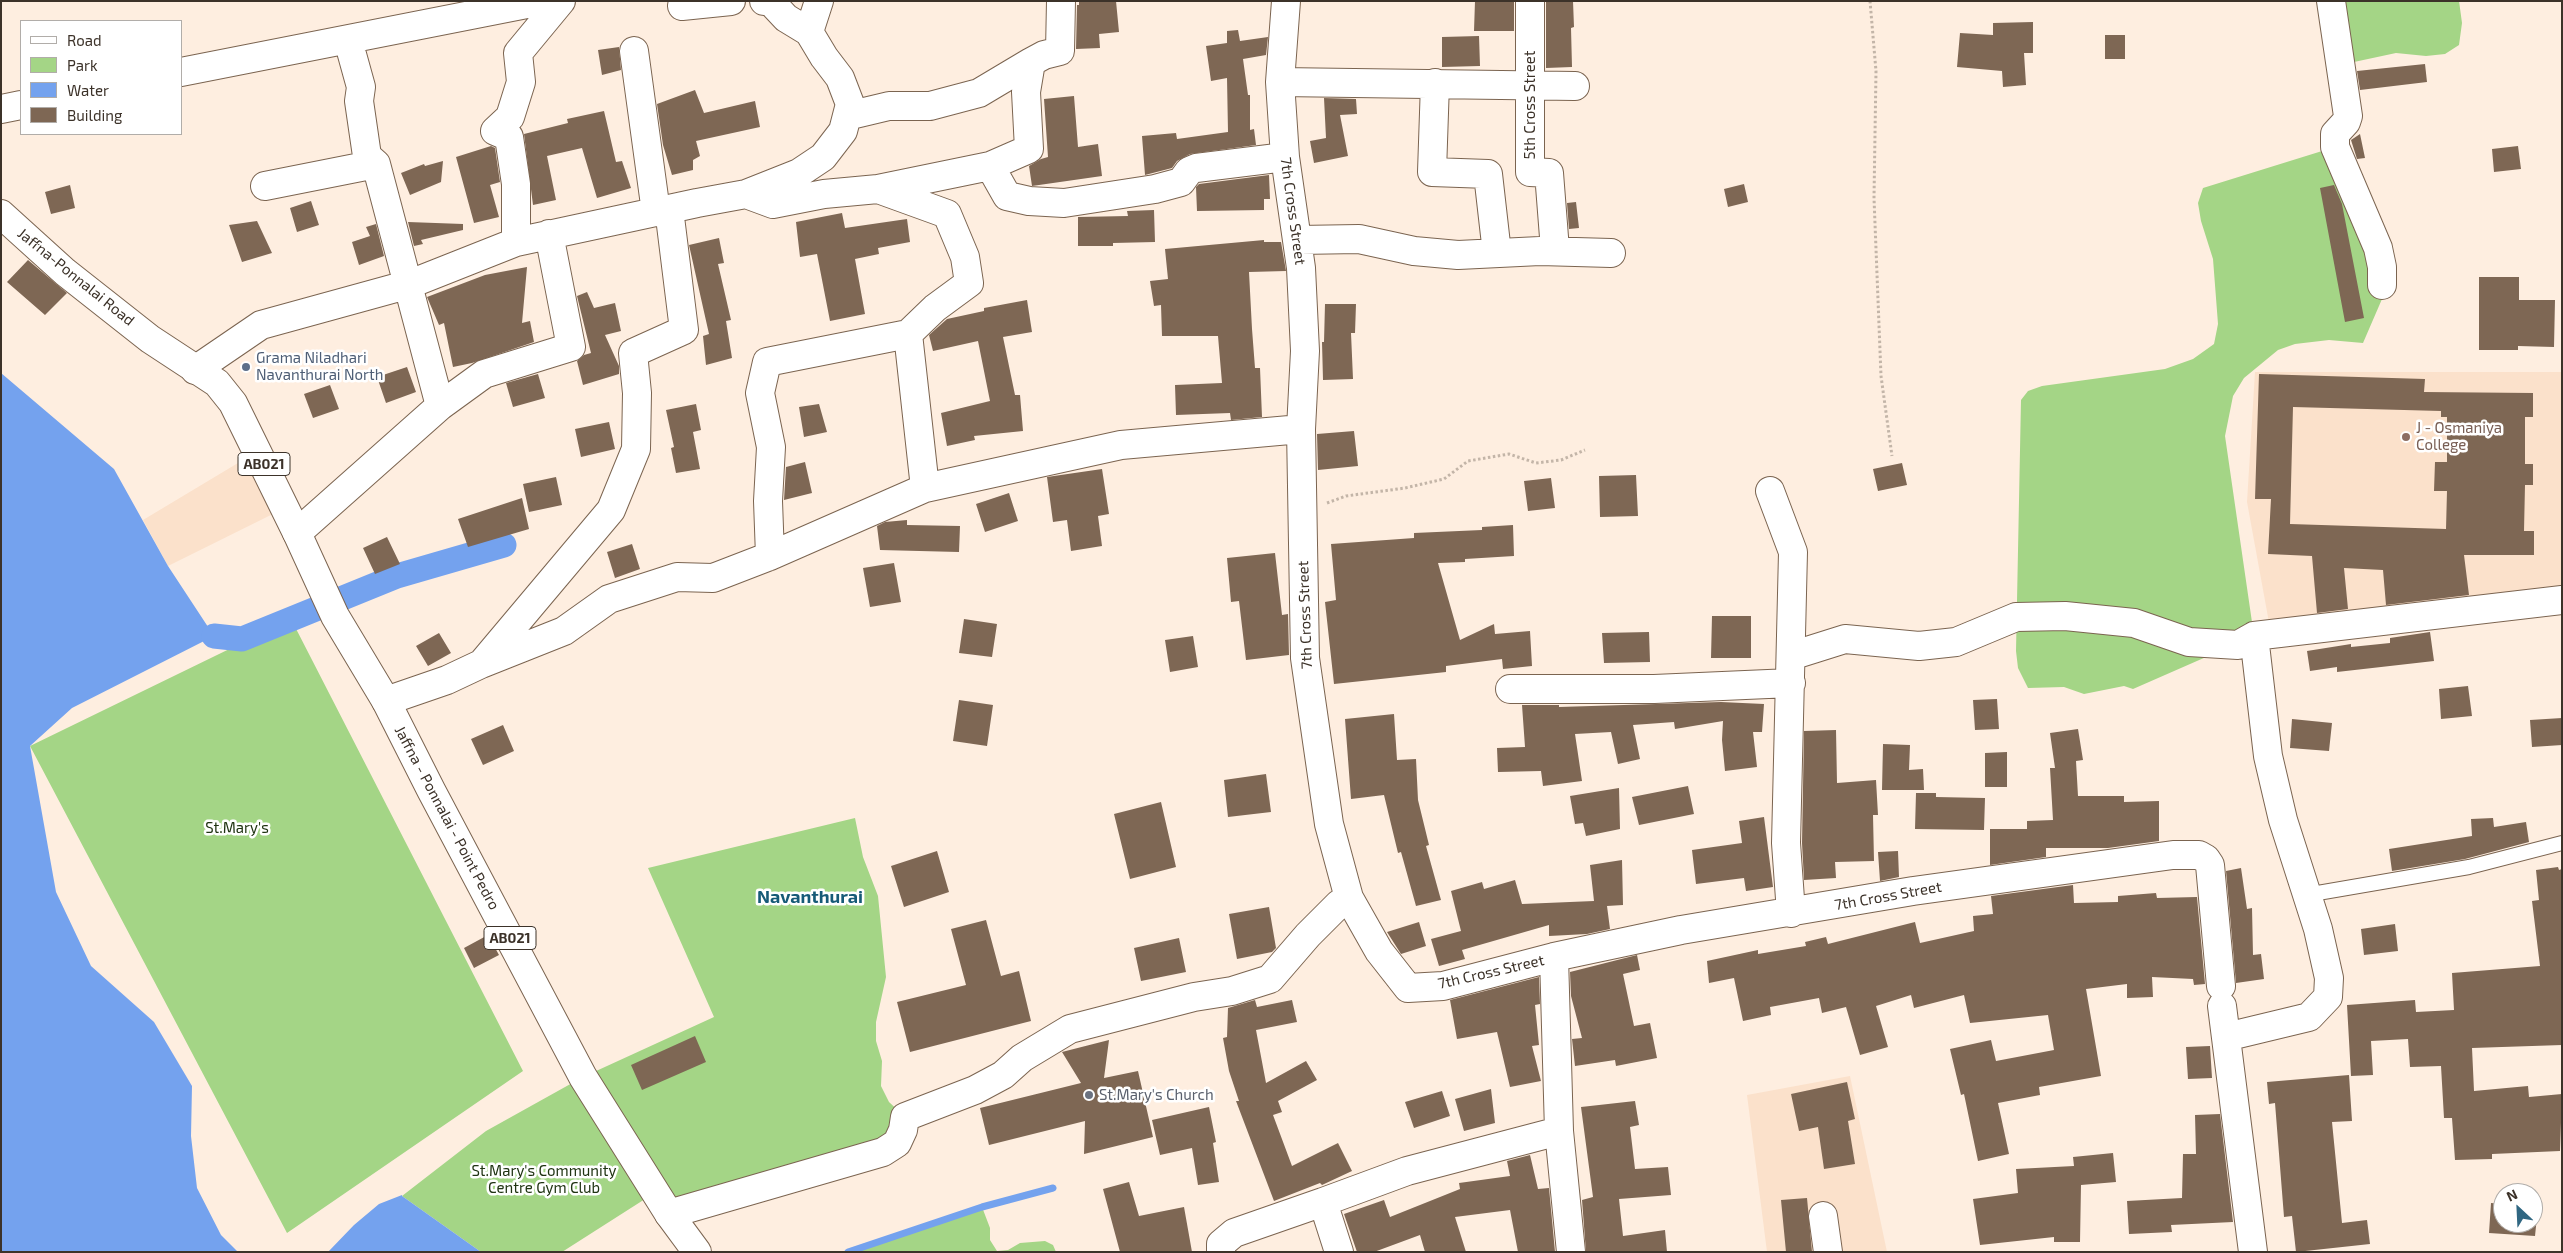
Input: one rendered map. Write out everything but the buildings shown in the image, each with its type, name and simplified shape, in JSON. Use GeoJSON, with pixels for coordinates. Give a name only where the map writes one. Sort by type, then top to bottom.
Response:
{"type":"FeatureCollection","features":[{"type":"Feature","properties":{"kind":"street"},"geometry":{"type":"LineString","coordinates":[[182,72],[542,1]]}},
{"type":"Feature","properties":{"kind":"street"},"geometry":{"type":"LineString","coordinates":[[516,242],[516,184],[510,137],[495,131],[510,117],[521,82],[518,53],[562,1]]}},
{"type":"Feature","properties":{"kind":"street"},"geometry":{"type":"LineString","coordinates":[[683,1],[682,6],[731,1]]}},
{"type":"Feature","properties":{"kind":"street"},"geometry":{"type":"LineString","coordinates":[[809,32],[819,1]]}},
{"type":"Feature","properties":{"kind":"street"},"geometry":{"type":"LineString","coordinates":[[847,116],[889,106],[930,106],[979,93],[1030,62],[1044,55],[1060,51],[1061,1]]}},
{"type":"Feature","properties":{"kind":"street","name":"7th Cross Street"},"geometry":{"type":"LineString","coordinates":[[1286,1],[1280,82],[1285,157],[1298,240],[1305,351],[1301,429],[1305,658],[1330,824],[1349,898],[1379,951],[1408,988],[1443,986],[1554,958],[1681,930],[1932,888],[2174,855],[2199,855],[2206,859],[2210,865],[2226,1037],[2253,1252]]}},
{"type":"Feature","properties":{"kind":"street","name":"5th Cross Street"},"geometry":{"type":"LineString","coordinates":[[1530,1],[1530,172],[1549,173],[1555,250]]}},
{"type":"Feature","properties":{"kind":"street"},"geometry":{"type":"LineString","coordinates":[[2330,1],[2348,116],[2335,134],[2335,147],[2378,248],[2382,267],[2382,285]]}},
{"type":"Feature","properties":{"kind":"street"},"geometry":{"type":"LineString","coordinates":[[186,364],[261,325],[410,284],[516,242],[746,194],[799,173],[823,157],[843,131],[850,104],[840,78],[824,57],[809,32],[786,18],[769,2]]}},
{"type":"Feature","properties":{"kind":"street"},"geometry":{"type":"LineString","coordinates":[[348,40],[361,86],[360,101],[367,156],[376,164],[410,284],[440,406]]}},
{"type":"Feature","properties":{"kind":"street"},"geometry":{"type":"LineString","coordinates":[[481,664],[611,510],[636,449],[637,393],[633,353],[684,330],[634,51]]}},
{"type":"Feature","properties":{"kind":"street"},"geometry":{"type":"LineString","coordinates":[[746,194],[773,204],[824,194],[878,189],[990,166],[1029,149],[1026,92],[1030,62]]}},
{"type":"Feature","properties":{"kind":"street"},"geometry":{"type":"LineString","coordinates":[[1280,82],[1575,86]]}},
{"type":"Feature","properties":{"kind":"street"},"geometry":{"type":"LineString","coordinates":[[1435,83],[1432,172],[1488,174],[1497,253]]}},
{"type":"Feature","properties":{"kind":"street"},"geometry":{"type":"LineString","coordinates":[[979,93],[1027,108]]}},
{"type":"Feature","properties":{"kind":"street"},"geometry":{"type":"LineString","coordinates":[[1,109],[20,105]]}},
{"type":"Feature","properties":{"kind":"street"},"geometry":{"type":"LineString","coordinates":[[990,166],[1007,196],[1029,201],[1064,203],[1155,189],[1181,182],[1189,171],[1196,168],[1285,157]]}},
{"type":"Feature","properties":{"kind":"street"},"geometry":{"type":"LineString","coordinates":[[265,186],[376,164]]}},
{"type":"Feature","properties":{"kind":"street"},"geometry":{"type":"LineString","coordinates":[[770,556],[768,501],[771,447],[760,394],[767,362],[908,334],[935,308],[969,284],[964,257],[947,214],[878,189]]}},
{"type":"Feature","properties":{"kind":"street","name":"Jaffna-Ponnalai Road"},"geometry":{"type":"LineString","coordinates":[[1,214],[65,272],[150,339],[186,364]]}},
{"type":"Feature","properties":{"kind":"street"},"geometry":{"type":"LineString","coordinates":[[298,533],[440,406],[484,374],[571,347],[549,234]]}},
{"type":"Feature","properties":{"kind":"street"},"geometry":{"type":"LineString","coordinates":[[1298,240],[1359,239],[1414,251],[1458,255],[1555,250],[1611,253]]}},
{"type":"Feature","properties":{"kind":"street"},"geometry":{"type":"LineString","coordinates":[[908,334],[925,488]]}},
{"type":"Feature","properties":{"kind":"street","name":"AB021"},"geometry":{"type":"LineString","coordinates":[[186,364],[217,384],[233,403],[298,533]]}},
{"type":"Feature","properties":{"kind":"street"},"geometry":{"type":"LineString","coordinates":[[386,701],[447,680],[481,664],[564,631],[609,598],[677,577],[713,578],[770,556],[925,488],[1121,445],[1301,429]]}},
{"type":"Feature","properties":{"kind":"street"},"geometry":{"type":"LineString","coordinates":[[1770,491],[1792,552],[1791,683],[1786,843],[1791,913]]}},
{"type":"Feature","properties":{"kind":"street","name":"Jaffna - Ponnalai - Point Pedro"},"geometry":{"type":"LineString","coordinates":[[298,533],[336,616],[386,701],[583,1077],[669,1214],[697,1252]]}},
{"type":"Feature","properties":{"kind":"street"},"geometry":{"type":"LineString","coordinates":[[1791,656],[1845,639],[1919,646],[1956,642],[2016,617],[2065,616],[2134,623],[2189,642],[2238,645],[2254,636],[2562,600]]}},
{"type":"Feature","properties":{"kind":"street"},"geometry":{"type":"LineString","coordinates":[[2226,1037],[2310,1017],[2328,997],[2329,978],[2326,962],[2283,820],[2268,756],[2254,636]]}},
{"type":"Feature","properties":{"kind":"street"},"geometry":{"type":"LineString","coordinates":[[1510,689],[1654,689],[1791,683]]}},
{"type":"Feature","properties":{"kind":"street"},"geometry":{"type":"LineString","coordinates":[[669,1214],[883,1152],[897,1143],[903,1130],[905,1117],[975,1090],[1003,1075],[1022,1058],[1070,1029],[1194,997],[1232,991],[1270,979],[1314,929],[1339,904],[1349,898]]}},
{"type":"Feature","properties":{"kind":"street"},"geometry":{"type":"LineString","coordinates":[[1554,958],[1560,1131],[1571,1252]]}},
{"type":"Feature","properties":{"kind":"street"},"geometry":{"type":"LineString","coordinates":[[1221,1252],[1221,1244],[1234,1233],[1407,1171],[1560,1131]]}},
{"type":"Feature","properties":{"kind":"street"},"geometry":{"type":"LineString","coordinates":[[1323,1202],[1339,1252]]}},
{"type":"Feature","properties":{"kind":"street"},"geometry":{"type":"LineString","coordinates":[[1823,1216],[1828,1252]]}},
{"type":"Feature","properties":{"kind":"lane"},"geometry":{"type":"LineString","coordinates":[[2306,895],[2469,867],[2562,843]]}},
{"type":"Feature","properties":{"kind":"path"},"geometry":{"type":"LineString","coordinates":[[1870,1],[1876,71],[1874,198],[1881,376],[1892,456]]}},
{"type":"Feature","properties":{"kind":"path"},"geometry":{"type":"LineString","coordinates":[[1303,511],[1346,496],[1405,488],[1444,479],[1468,461],[1509,454],[1536,462],[1561,460],[1585,450]]}},
{"type":"Feature","properties":{"kind":"shaded area","name":"J - Osmaniya College"},"geometry":{"type":"Polygon","coordinates":[[[2255,372],[2562,372],[2562,597],[2270,628],[2247,502],[2255,372]]]}},
{"type":"Feature","properties":{"kind":"shaded area"},"geometry":{"type":"Polygon","coordinates":[[[258,451],[285,508],[168,566],[143,520],[258,451]]]}},
{"type":"Feature","properties":{"kind":"shaded area"},"geometry":{"type":"Polygon","coordinates":[[[1850,1076],[1887,1252],[1767,1252],[1747,1095],[1850,1076]]]}},
{"type":"Feature","properties":{"kind":"green space"},"geometry":{"type":"Polygon","coordinates":[[[2331,1],[2459,1],[2462,23],[2459,45],[2445,54],[2426,56],[2396,53],[2340,65],[2331,1]]]}},
{"type":"Feature","properties":{"kind":"green space"},"geometry":{"type":"Polygon","coordinates":[[[2335,147],[2382,267],[2382,299],[2363,343],[2329,340],[2295,344],[2278,350],[2244,378],[2233,396],[2225,436],[2254,636],[2133,689],[2124,686],[2084,694],[2064,687],[2028,688],[2018,668],[2016,651],[2021,400],[2028,391],[2042,386],[2165,369],[2193,359],[2214,344],[2218,324],[2213,259],[2201,221],[2198,203],[2203,188],[2335,147]]]}},
{"type":"Feature","properties":{"kind":"green space","name":"St.Mary's"},"geometry":{"type":"Polygon","coordinates":[[[291,619],[523,1071],[287,1233],[30,746],[291,619]]]}},
{"type":"Feature","properties":{"kind":"green space","name":"St.Mary's Community Centre Gym Club"},"geometry":{"type":"Polygon","coordinates":[[[855,818],[863,857],[878,896],[886,977],[876,1022],[876,1041],[882,1061],[881,1086],[889,1102],[905,1117],[903,1130],[669,1214],[656,1192],[562,1252],[481,1252],[402,1196],[486,1131],[583,1077],[714,1017],[648,868],[855,818]]]}},
{"type":"Feature","properties":{"kind":"green space"},"geometry":{"type":"Polygon","coordinates":[[[982,1207],[990,1228],[990,1240],[997,1251],[1008,1250],[1020,1243],[1045,1241],[1053,1245],[1056,1252],[848,1252],[982,1207]]]}},
{"type":"Feature","properties":{"kind":"water"},"geometry":{"type":"Polygon","coordinates":[[[1,373],[114,469],[168,566],[214,636],[72,708],[30,746],[56,892],[91,966],[154,1022],[192,1086],[191,1136],[197,1188],[221,1235],[238,1252],[1,1252],[1,373]]]}},
{"type":"Feature","properties":{"kind":"water"},"geometry":{"type":"Polygon","coordinates":[[[402,1195],[481,1252],[328,1252],[354,1225],[379,1204],[402,1195]]]}},
{"type":"Feature","properties":{"kind":"waterway"},"geometry":{"type":"LineString","coordinates":[[214,636],[242,639],[397,576],[504,545]]}},
{"type":"Feature","properties":{"kind":"waterway"},"geometry":{"type":"LineString","coordinates":[[848,1252],[982,1207],[1053,1188]]}},
{"type":"Feature","properties":{"kind":"place","name":"Grama Niladhari Navanthurai North"},"geometry":{"type":"Point","coordinates":[246,367]}},
{"type":"Feature","properties":{"kind":"place","name":"J - Osmaniya College"},"geometry":{"type":"Point","coordinates":[2406,437]}},
{"type":"Feature","properties":{"kind":"place","name":"St.Mary's Church"},"geometry":{"type":"Point","coordinates":[1089,1095]}},
{"type":"Feature","properties":{"kind":"district","name":"Navanthurai"},"geometry":{"type":"Point","coordinates":[810,897]}}]}
